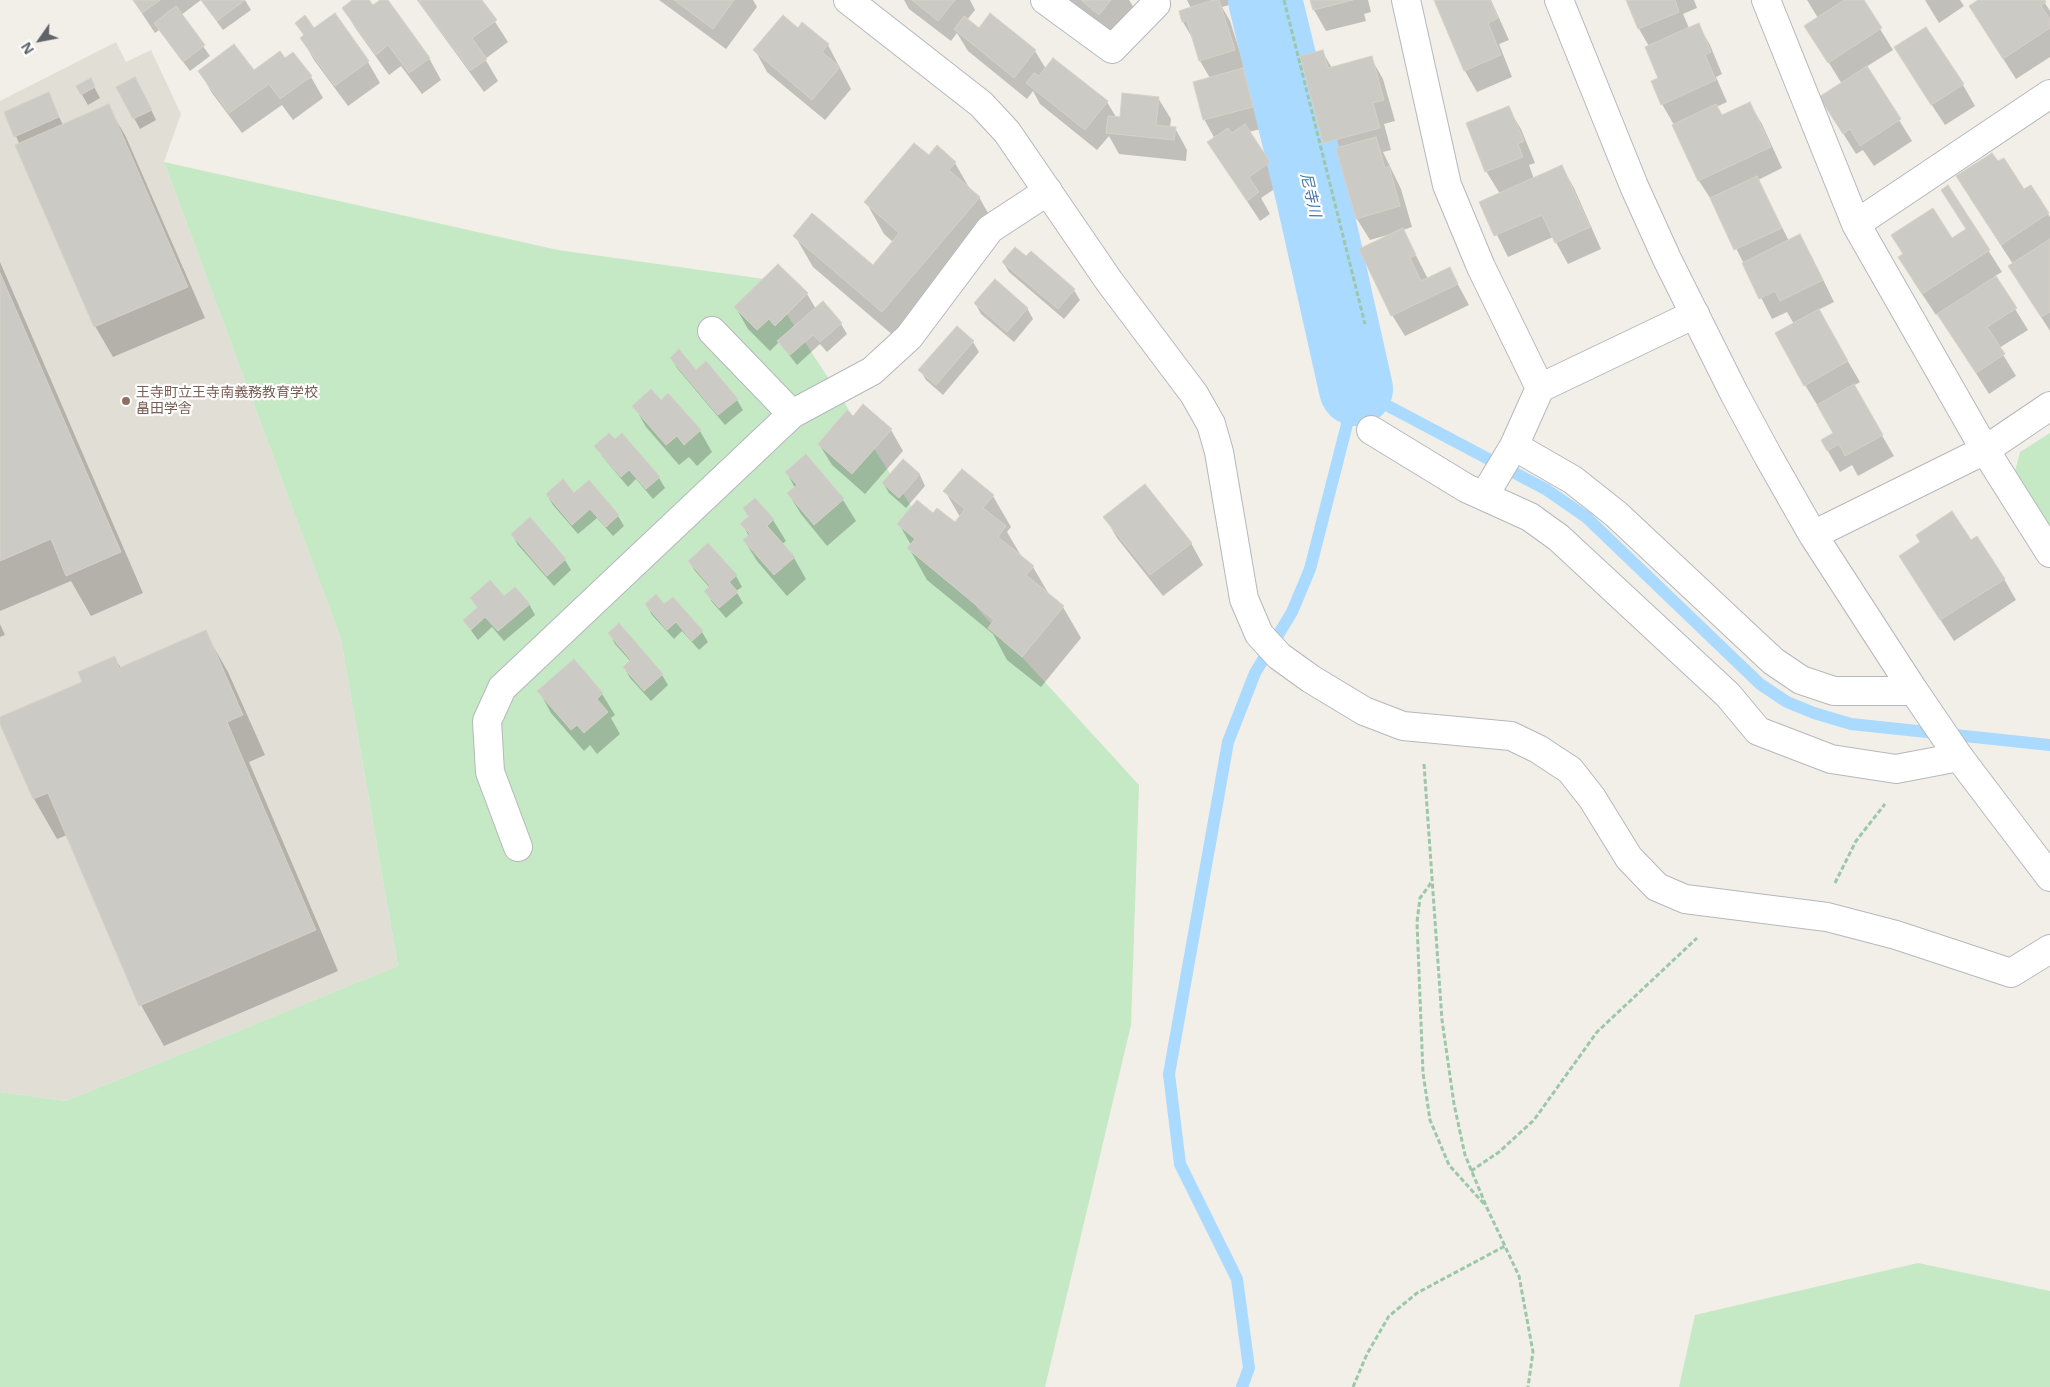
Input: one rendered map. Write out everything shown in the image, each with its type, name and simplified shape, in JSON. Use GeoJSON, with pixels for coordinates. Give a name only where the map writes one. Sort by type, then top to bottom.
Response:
{"type":"FeatureCollection","features":[{"type":"Feature","properties":{"kind":"street"},"geometry":{"type":"LineString","coordinates":[[848,0],[981,104],[1007,132],[1109,281],[1194,394],[1211,424],[1219,452],[1244,599],[1259,634],[1279,656],[1311,679],[1364,711],[1403,726],[1512,736],[1538,749],[1570,770],[1592,798],[1629,858],[1657,887],[1685,899],[1827,918],[1896,935],[2011,973],[2050,949]]}},
{"type":"Feature","properties":{"kind":"street"},"geometry":{"type":"LineString","coordinates":[[1045,0],[1112,49],[1156,4],[1155,0]]}},
{"type":"Feature","properties":{"kind":"street"},"geometry":{"type":"LineString","coordinates":[[1406,0],[1447,186],[1481,266],[1540,388]]}},
{"type":"Feature","properties":{"kind":"street"},"geometry":{"type":"LineString","coordinates":[[1559,0],[1634,186],[1734,393],[1813,535],[1914,692],[1959,757],[2050,877]]}},
{"type":"Feature","properties":{"kind":"street"},"geometry":{"type":"LineString","coordinates":[[1766,0],[1856,224],[1985,450],[2050,553]]}},
{"type":"Feature","properties":{"kind":"street"},"geometry":{"type":"LineString","coordinates":[[1856,224],[2050,94]]}},
{"type":"Feature","properties":{"kind":"street"},"geometry":{"type":"LineString","coordinates":[[518,847],[490,772],[487,721],[502,688],[792,414],[872,371],[909,337],[990,229],[1048,191]]}},
{"type":"Feature","properties":{"kind":"street"},"geometry":{"type":"LineString","coordinates":[[1484,496],[1514,446],[1540,388],[1695,314]]}},
{"type":"Feature","properties":{"kind":"street"},"geometry":{"type":"LineString","coordinates":[[712,331],[792,414]]}},
{"type":"Feature","properties":{"kind":"street"},"geometry":{"type":"LineString","coordinates":[[1813,535],[1985,450],[2050,406]]}},
{"type":"Feature","properties":{"kind":"street"},"geometry":{"type":"LineString","coordinates":[[1371,430],[1466,488],[1530,517],[1558,538],[1728,695],[1758,732],[1831,759],[1896,769],[1959,757]]}},
{"type":"Feature","properties":{"kind":"street"},"geometry":{"type":"LineString","coordinates":[[1514,446],[1573,480],[1616,514],[1773,661],[1801,680],[1834,691],[1914,692]]}},
{"type":"Feature","properties":{"kind":"path"},"geometry":{"type":"LineString","coordinates":[[1284,0],[1365,324]]}},
{"type":"Feature","properties":{"kind":"path"},"geometry":{"type":"LineString","coordinates":[[1422,728],[1442,1020],[1454,1104],[1465,1155],[1471,1171],[1520,1276],[1533,1352],[1528,1387]]}},
{"type":"Feature","properties":{"kind":"path"},"geometry":{"type":"LineString","coordinates":[[1827,918],[1836,880],[1856,841],[1892,796],[1896,769]]}},
{"type":"Feature","properties":{"kind":"path"},"geometry":{"type":"LineString","coordinates":[[1432,883],[1420,898],[1417,922],[1423,1073],[1430,1120],[1449,1165],[1487,1208]]}},
{"type":"Feature","properties":{"kind":"path"},"geometry":{"type":"LineString","coordinates":[[1471,1171],[1499,1152],[1534,1120],[1597,1032],[1732,905]]}},
{"type":"Feature","properties":{"kind":"path"},"geometry":{"type":"LineString","coordinates":[[1353,1387],[1367,1354],[1389,1316],[1417,1293],[1505,1246]]}},
{"type":"Feature","properties":{"kind":"shaded area","name":"王寺町立王寺南義務教育学校 畠田学舎"},"geometry":{"type":"Polygon","coordinates":[[[116,42],[126,62],[151,50],[181,114],[164,162],[341,639],[398,966],[66,1101],[0,1092],[0,101],[116,42]]]}},
{"type":"Feature","properties":{"kind":"green space"},"geometry":{"type":"Polygon","coordinates":[[[164,162],[558,250],[764,279],[978,609],[1139,785],[1131,1025],[1045,1387],[0,1387],[0,1092],[66,1101],[398,966],[341,639],[164,162]]]}},
{"type":"Feature","properties":{"kind":"green space"},"geometry":{"type":"Polygon","coordinates":[[[2050,433],[2050,530],[2013,479],[2020,452],[2050,433]]]}},
{"type":"Feature","properties":{"kind":"green space"},"geometry":{"type":"Polygon","coordinates":[[[1918,1263],[2050,1291],[2050,1387],[1679,1387],[1695,1315],[1918,1263]]]}},
{"type":"Feature","properties":{"kind":"building"},"geometry":{"type":"Polygon","coordinates":[[[133,0],[160,0],[142,13],[133,0]]]}},
{"type":"Feature","properties":{"kind":"building"},"geometry":{"type":"Polygon","coordinates":[[[201,0],[245,0],[217,21],[201,0]]]}},
{"type":"Feature","properties":{"kind":"building"},"geometry":{"type":"Polygon","coordinates":[[[352,0],[369,0],[373,5],[380,0],[388,0],[430,58],[409,73],[388,45],[376,55],[342,8],[352,0]]]}},
{"type":"Feature","properties":{"kind":"building"},"geometry":{"type":"Polygon","coordinates":[[[418,0],[482,0],[497,20],[472,38],[487,59],[470,71],[418,0]]]}},
{"type":"Feature","properties":{"kind":"building"},"geometry":{"type":"Polygon","coordinates":[[[674,0],[734,0],[713,29],[674,0]]]}},
{"type":"Feature","properties":{"kind":"building"},"geometry":{"type":"Polygon","coordinates":[[[912,0],[955,0],[938,21],[912,0]]]}},
{"type":"Feature","properties":{"kind":"building"},"geometry":{"type":"Polygon","coordinates":[[[1081,0],[1111,0],[1099,15],[1081,0]]]}},
{"type":"Feature","properties":{"kind":"building"},"geometry":{"type":"Polygon","coordinates":[[[1213,0],[1219,0],[1235,50],[1199,61],[1187,21],[1182,22],[1179,11],[1213,0]]]}},
{"type":"Feature","properties":{"kind":"building"},"geometry":{"type":"Polygon","coordinates":[[[1310,0],[1353,0],[1313,10],[1310,0]]]}},
{"type":"Feature","properties":{"kind":"building"},"geometry":{"type":"Polygon","coordinates":[[[1434,0],[1490,0],[1498,18],[1488,23],[1501,55],[1464,71],[1434,0]]]}},
{"type":"Feature","properties":{"kind":"building"},"geometry":{"type":"Polygon","coordinates":[[[1626,0],[1675,0],[1679,12],[1638,29],[1626,0]]]}},
{"type":"Feature","properties":{"kind":"building"},"geometry":{"type":"Polygon","coordinates":[[[1844,0],[1864,0],[1882,28],[1828,63],[1804,26],[1844,0]]]}},
{"type":"Feature","properties":{"kind":"building"},"geometry":{"type":"Polygon","coordinates":[[[1978,0],[2045,0],[2046,2],[2041,6],[2050,19],[2050,28],[2003,59],[1969,6],[1978,0]]]}},
{"type":"Feature","properties":{"kind":"building"},"geometry":{"type":"Polygon","coordinates":[[[176,6],[205,45],[183,62],[154,23],[176,6]]]}},
{"type":"Feature","properties":{"kind":"building"},"geometry":{"type":"Polygon","coordinates":[[[335,13],[369,61],[335,86],[300,38],[304,35],[295,23],[305,15],[314,28],[335,13]]]}},
{"type":"Feature","properties":{"kind":"building"},"geometry":{"type":"Polygon","coordinates":[[[990,13],[1036,50],[1014,78],[954,29],[964,16],[979,28],[990,13]]]}},
{"type":"Feature","properties":{"kind":"building"},"geometry":{"type":"Polygon","coordinates":[[[783,15],[798,28],[802,22],[829,44],[822,52],[840,67],[812,100],[753,50],[783,15]]]}},
{"type":"Feature","properties":{"kind":"building"},"geometry":{"type":"Polygon","coordinates":[[[1699,23],[1711,52],[1705,55],[1716,80],[1661,105],[1651,81],[1658,78],[1645,47],[1699,23]]]}},
{"type":"Feature","properties":{"kind":"building"},"geometry":{"type":"Polygon","coordinates":[[[1926,27],[1964,84],[1931,105],[1894,47],[1926,27]]]}},
{"type":"Feature","properties":{"kind":"building"},"geometry":{"type":"Polygon","coordinates":[[[234,44],[254,70],[280,51],[285,58],[293,52],[312,76],[280,99],[269,84],[229,113],[198,71],[234,44]]]}},
{"type":"Feature","properties":{"kind":"building"},"geometry":{"type":"Polygon","coordinates":[[[1323,50],[1328,68],[1372,56],[1384,100],[1373,103],[1380,128],[1323,143],[1300,56],[1323,50]]]}},
{"type":"Feature","properties":{"kind":"building"},"geometry":{"type":"Polygon","coordinates":[[[1053,58],[1108,101],[1085,130],[1026,83],[1034,73],[1039,76],[1053,58]]]}},
{"type":"Feature","properties":{"kind":"building"},"geometry":{"type":"Polygon","coordinates":[[[1867,66],[1901,119],[1860,146],[1850,129],[1843,134],[1819,97],[1867,66]]]}},
{"type":"Feature","properties":{"kind":"building"},"geometry":{"type":"Polygon","coordinates":[[[1243,68],[1253,107],[1203,120],[1193,82],[1243,68]]]}},
{"type":"Feature","properties":{"kind":"building"},"geometry":{"type":"Polygon","coordinates":[[[135,77],[152,110],[133,119],[116,87],[135,77]]]}},
{"type":"Feature","properties":{"kind":"building"},"geometry":{"type":"Polygon","coordinates":[[[91,78],[95,87],[81,95],[76,86],[91,78]]]}},
{"type":"Feature","properties":{"kind":"building"},"geometry":{"type":"Polygon","coordinates":[[[49,92],[59,117],[14,137],[4,112],[49,92]]]}},
{"type":"Feature","properties":{"kind":"building"},"geometry":{"type":"Polygon","coordinates":[[[1122,93],[1159,97],[1156,125],[1176,127],[1174,140],[1106,133],[1108,116],[1120,117],[1122,93]]]}},
{"type":"Feature","properties":{"kind":"building"},"geometry":{"type":"Polygon","coordinates":[[[1750,102],[1771,147],[1698,181],[1672,125],[1716,104],[1722,115],[1750,102]]]}},
{"type":"Feature","properties":{"kind":"building"},"geometry":{"type":"Polygon","coordinates":[[[109,104],[188,287],[94,327],[15,145],[109,104]]]}},
{"type":"Feature","properties":{"kind":"building"},"geometry":{"type":"Polygon","coordinates":[[[1509,106],[1524,141],[1518,144],[1523,157],[1485,172],[1466,123],[1509,106]]]}},
{"type":"Feature","properties":{"kind":"building"},"geometry":{"type":"Polygon","coordinates":[[[1245,124],[1270,162],[1249,177],[1259,192],[1247,201],[1207,142],[1228,128],[1232,133],[1245,124]]]}},
{"type":"Feature","properties":{"kind":"building"},"geometry":{"type":"Polygon","coordinates":[[[1376,137],[1385,168],[1389,166],[1400,206],[1356,219],[1336,148],[1376,137]]]}},
{"type":"Feature","properties":{"kind":"building"},"geometry":{"type":"Polygon","coordinates":[[[914,143],[929,155],[937,145],[956,162],[949,170],[980,197],[882,312],[793,236],[812,213],[873,265],[899,233],[864,202],[914,143]]]}},
{"type":"Feature","properties":{"kind":"building"},"geometry":{"type":"Polygon","coordinates":[[[1992,153],[1998,161],[2004,158],[2024,189],[2031,185],[2049,213],[2001,245],[1956,176],[1992,153]]]}},
{"type":"Feature","properties":{"kind":"building"},"geometry":{"type":"Polygon","coordinates":[[[1562,165],[1590,227],[1555,243],[1542,215],[1494,236],[1479,202],[1562,165]]]}},
{"type":"Feature","properties":{"kind":"building"},"geometry":{"type":"Polygon","coordinates":[[[1757,176],[1782,228],[1734,250],[1710,198],[1757,176]]]}},
{"type":"Feature","properties":{"kind":"building"},"geometry":{"type":"Polygon","coordinates":[[[1948,185],[1990,250],[1922,294],[1898,257],[1903,254],[1891,235],[1933,208],[1952,238],[1966,229],[1941,190],[1948,185]]]}},
{"type":"Feature","properties":{"kind":"building"},"geometry":{"type":"Polygon","coordinates":[[[1403,228],[1416,255],[1410,258],[1421,281],[1450,267],[1458,284],[1391,316],[1359,249],[1403,228]]]}},
{"type":"Feature","properties":{"kind":"building"},"geometry":{"type":"Polygon","coordinates":[[[1800,234],[1823,280],[1780,301],[1775,291],[1759,299],[1742,263],[1800,234]]]}},
{"type":"Feature","properties":{"kind":"building"},"geometry":{"type":"Polygon","coordinates":[[[2050,239],[2050,312],[2041,317],[2008,266],[2050,239]]]}},
{"type":"Feature","properties":{"kind":"building"},"geometry":{"type":"Polygon","coordinates":[[[1015,247],[1026,256],[1031,251],[1075,289],[1058,309],[1002,262],[1015,247]]]}},
{"type":"Feature","properties":{"kind":"building"},"geometry":{"type":"Polygon","coordinates":[[[778,264],[808,293],[775,326],[769,319],[757,330],[734,307],[778,264]]]}},
{"type":"Feature","properties":{"kind":"building"},"geometry":{"type":"Polygon","coordinates":[[[0,273],[121,552],[66,576],[51,539],[0,561],[0,273]]]}},
{"type":"Feature","properties":{"kind":"building"},"geometry":{"type":"Polygon","coordinates":[[[1996,276],[2017,308],[1987,327],[2005,354],[1976,373],[1937,314],[1996,276]]]}},
{"type":"Feature","properties":{"kind":"building"},"geometry":{"type":"Polygon","coordinates":[[[995,279],[1028,308],[1007,332],[974,303],[995,279]]]}},
{"type":"Feature","properties":{"kind":"building"},"geometry":{"type":"Polygon","coordinates":[[[823,301],[842,323],[820,342],[813,335],[790,355],[777,341],[823,301]]]}},
{"type":"Feature","properties":{"kind":"building"},"geometry":{"type":"Polygon","coordinates":[[[1819,309],[1848,361],[1804,386],[1775,333],[1819,309]]]}},
{"type":"Feature","properties":{"kind":"building"},"geometry":{"type":"Polygon","coordinates":[[[957,326],[974,341],[936,385],[918,370],[957,326]]]}},
{"type":"Feature","properties":{"kind":"building"},"geometry":{"type":"Polygon","coordinates":[[[679,349],[696,370],[706,361],[738,399],[718,415],[670,358],[679,349]]]}},
{"type":"Feature","properties":{"kind":"building"},"geometry":{"type":"Polygon","coordinates":[[[1854,384],[1883,435],[1845,456],[1839,444],[1827,451],[1821,440],[1833,433],[1817,405],[1854,384]]]}},
{"type":"Feature","properties":{"kind":"building"},"geometry":{"type":"Polygon","coordinates":[[[651,389],[661,400],[668,393],[701,430],[684,445],[677,436],[666,445],[632,406],[651,389]]]}},
{"type":"Feature","properties":{"kind":"building"},"geometry":{"type":"Polygon","coordinates":[[[863,404],[892,429],[852,474],[818,444],[847,410],[853,416],[863,404]]]}},
{"type":"Feature","properties":{"kind":"building"},"geometry":{"type":"Polygon","coordinates":[[[609,433],[615,439],[622,433],[660,477],[646,489],[629,470],[621,477],[594,446],[609,433]]]}},
{"type":"Feature","properties":{"kind":"building"},"geometry":{"type":"Polygon","coordinates":[[[806,454],[844,499],[814,525],[787,493],[797,485],[785,472],[806,454]]]}},
{"type":"Feature","properties":{"kind":"building"},"geometry":{"type":"Polygon","coordinates":[[[903,459],[920,474],[899,498],[882,483],[903,459]]]}},
{"type":"Feature","properties":{"kind":"building"},"geometry":{"type":"Polygon","coordinates":[[[962,469],[994,495],[983,508],[1006,526],[998,537],[1034,566],[1026,575],[1064,606],[1022,657],[988,628],[994,620],[907,548],[915,539],[897,524],[917,500],[933,513],[937,508],[955,522],[965,509],[943,491],[962,469]]]}},
{"type":"Feature","properties":{"kind":"building"},"geometry":{"type":"Polygon","coordinates":[[[563,479],[574,493],[589,480],[619,515],[606,527],[590,509],[572,525],[546,494],[563,479]]]}},
{"type":"Feature","properties":{"kind":"building"},"geometry":{"type":"Polygon","coordinates":[[[1145,484],[1192,543],[1150,575],[1103,517],[1145,484]]]}},
{"type":"Feature","properties":{"kind":"building"},"geometry":{"type":"Polygon","coordinates":[[[755,498],[774,519],[767,526],[795,557],[774,575],[743,540],[750,534],[740,524],[749,516],[743,508],[755,498]]]}},
{"type":"Feature","properties":{"kind":"building"},"geometry":{"type":"Polygon","coordinates":[[[1952,511],[1971,540],[1977,536],[2005,579],[1940,620],[1899,556],[1920,542],[1916,535],[1952,511]]]}},
{"type":"Feature","properties":{"kind":"building"},"geometry":{"type":"Polygon","coordinates":[[[530,517],[566,559],[547,576],[511,534],[530,517]]]}},
{"type":"Feature","properties":{"kind":"building"},"geometry":{"type":"Polygon","coordinates":[[[708,543],[737,575],[729,582],[738,592],[719,608],[704,591],[710,586],[688,561],[708,543]]]}},
{"type":"Feature","properties":{"kind":"building"},"geometry":{"type":"Polygon","coordinates":[[[490,580],[504,596],[515,587],[530,604],[498,631],[485,617],[471,630],[463,620],[478,607],[470,598],[490,580]]]}},
{"type":"Feature","properties":{"kind":"building"},"geometry":{"type":"Polygon","coordinates":[[[656,594],[664,604],[673,597],[703,631],[692,641],[676,622],[667,630],[645,604],[656,594]]]}},
{"type":"Feature","properties":{"kind":"building"},"geometry":{"type":"Polygon","coordinates":[[[619,623],[663,674],[644,691],[623,667],[631,660],[608,633],[619,623]]]}},
{"type":"Feature","properties":{"kind":"building"},"geometry":{"type":"Polygon","coordinates":[[[206,630],[243,715],[227,722],[316,930],[139,1006],[48,793],[33,799],[0,724],[0,717],[82,682],[78,672],[115,656],[119,668],[206,630]]]}},
{"type":"Feature","properties":{"kind":"building"},"geometry":{"type":"Polygon","coordinates":[[[574,659],[603,693],[597,699],[608,712],[584,733],[577,725],[571,730],[537,691],[574,659]]]}},
{"type":"Feature","properties":{"kind":"waterway","name":"尼寺川"},"geometry":{"type":"LineString","coordinates":[[1265,0],[1313,197],[1356,389]]}},
{"type":"Feature","properties":{"kind":"waterway"},"geometry":{"type":"LineString","coordinates":[[1242,1387],[1249,1368],[1237,1279],[1180,1164],[1169,1074],[1228,742],[1255,673],[1292,612],[1310,569],[1356,389],[1547,490],[1586,517],[1760,684],[1787,702],[1814,713],[1851,724],[2050,745]]}},
{"type":"Feature","properties":{"kind":"place","name":"王寺町立王寺南義務教育学校 畠田学舎"},"geometry":{"type":"Point","coordinates":[126,401]}}]}
